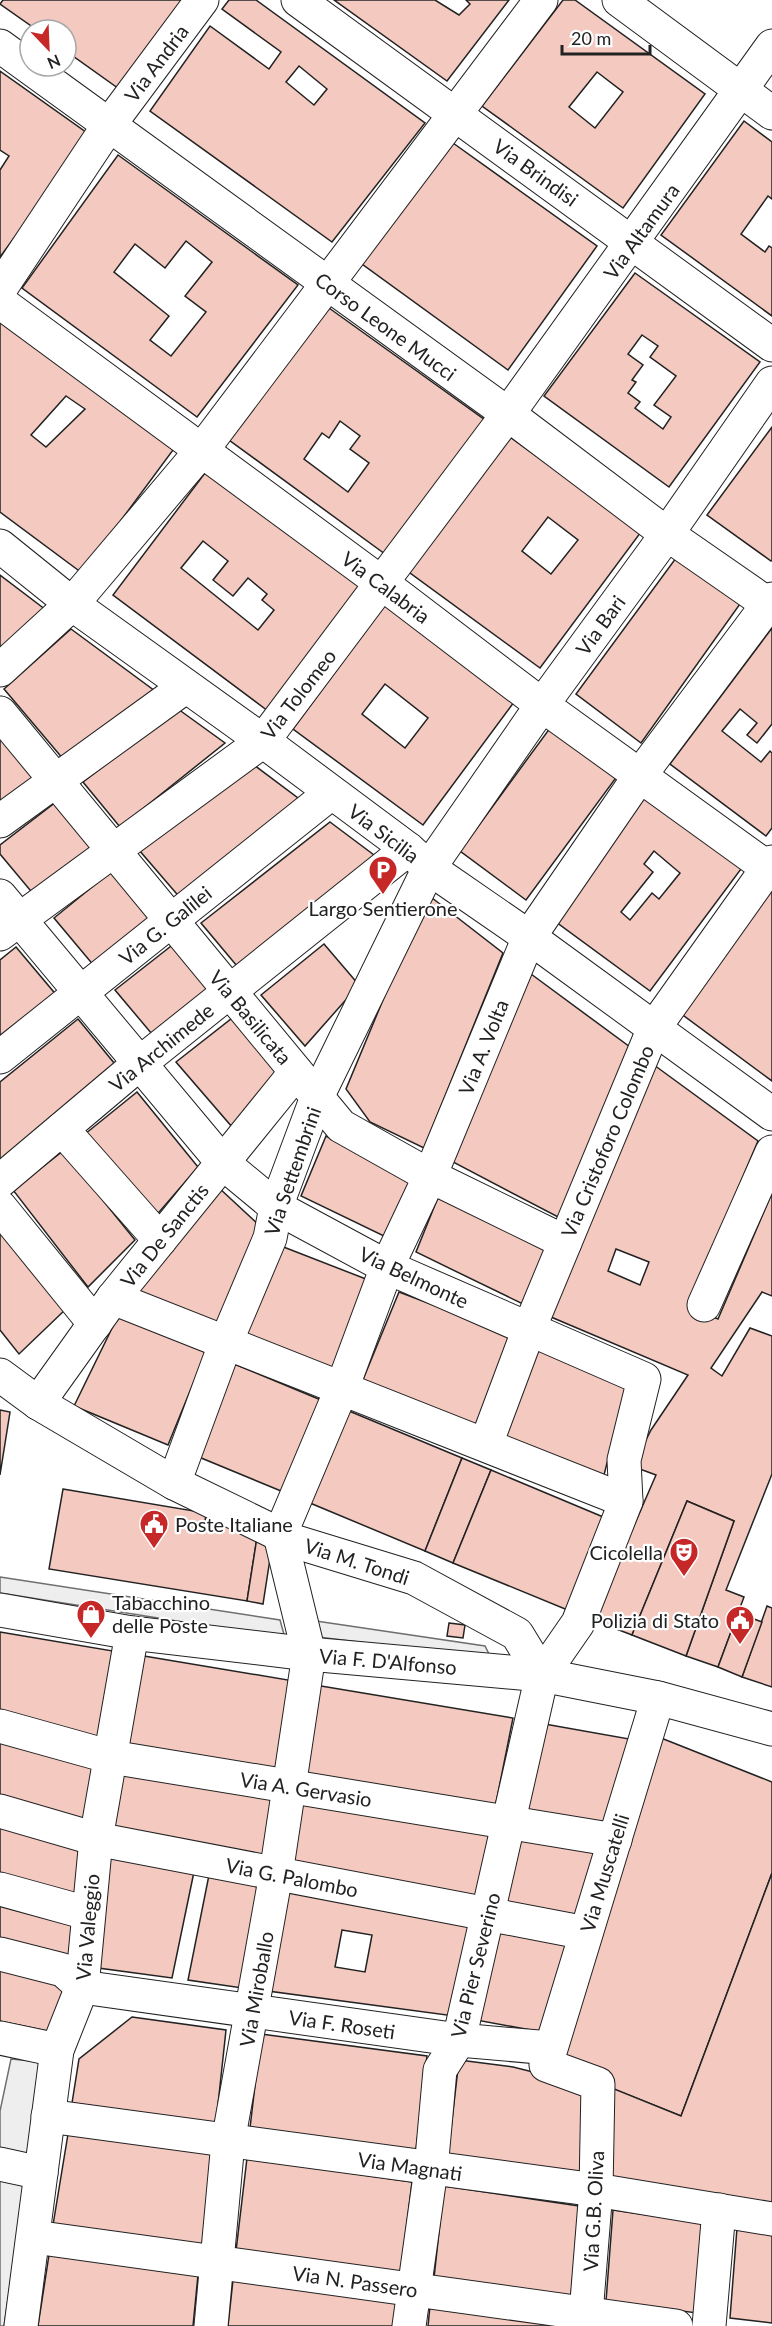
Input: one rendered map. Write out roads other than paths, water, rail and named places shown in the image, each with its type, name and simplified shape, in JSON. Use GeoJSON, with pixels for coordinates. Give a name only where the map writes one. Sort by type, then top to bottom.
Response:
{"type":"FeatureCollection","features":[{"type":"Feature","properties":{"kind":"street","name":"Via Andria"},"geometry":{"type":"LineString","coordinates":[[0,289],[109,125],[202,0]]}},
{"type":"Feature","properties":{"kind":"street","name":"Via Brindisi"},"geometry":{"type":"LineString","coordinates":[[298,0],[772,345]]}},
{"type":"Feature","properties":{"kind":"street"},"geometry":{"type":"LineString","coordinates":[[0,670],[72,604],[202,450],[541,0]]}},
{"type":"Feature","properties":{"kind":"street"},"geometry":{"type":"LineString","coordinates":[[619,0],[772,113]]}},
{"type":"Feature","properties":{"kind":"street","name":"Corso Leone Mucci"},"geometry":{"type":"LineString","coordinates":[[0,46],[507,414],[667,534],[771,603]]}},
{"type":"Feature","properties":{"kind":"street","name":"Via Altamura"},"geometry":{"type":"LineString","coordinates":[[507,414],[772,46]]}},
{"type":"Feature","properties":{"kind":"street","name":"Via Calabria"},"geometry":{"type":"LineString","coordinates":[[0,302],[383,584],[542,705],[771,867]]}},
{"type":"Feature","properties":{"kind":"street","name":"Via Bari"},"geometry":{"type":"LineString","coordinates":[[418,858],[542,705],[667,534],[772,384]]}},
{"type":"Feature","properties":{"kind":"street","name":"Via Tolomeo"},"geometry":{"type":"LineString","coordinates":[[6,917],[113,850],[263,741],[383,584],[507,414]]}},
{"type":"Feature","properties":{"kind":"street","name":"Via Sicilia"},"geometry":{"type":"LineString","coordinates":[[0,546],[72,604],[772,1114]]}},
{"type":"Feature","properties":{"kind":"street","name":"Via A. Volta"},"geometry":{"type":"LineString","coordinates":[[280,1535],[342,1388],[387,1267],[430,1176],[529,937],[641,774],[771,603]]}},
{"type":"Feature","properties":{"kind":"street"},"geometry":{"type":"LineString","coordinates":[[0,821],[185,687]]}},
{"type":"Feature","properties":{"kind":"street","name":"Via Basilicata"},"geometry":{"type":"LineString","coordinates":[[0,713],[341,1126],[430,1176],[565,1242]]}},
{"type":"Feature","properties":{"kind":"street","name":"Via G. Galilei"},"geometry":{"type":"LineString","coordinates":[[0,1058],[331,793]]}},
{"type":"Feature","properties":{"kind":"street","name":"Via Archimede"},"geometry":{"type":"LineString","coordinates":[[0,1181],[140,1063],[230,991],[418,858]]}},
{"type":"Feature","properties":{"kind":"street","name":"Via Settembrini"},"geometry":{"type":"LineString","coordinates":[[174,1483],[226,1342],[270,1238],[276,1207],[317,1097],[418,858]]}},
{"type":"Feature","properties":{"kind":"street","name":"Via Cristoforo Colombo"},"geometry":{"type":"LineString","coordinates":[[486,1444],[529,1329],[654,1028],[771,867]]}},
{"type":"Feature","properties":{"kind":"street","name":"Via Belmonte"},"geometry":{"type":"LineString","coordinates":[[6,917],[81,993],[223,1163],[276,1207],[387,1267],[644,1379],[624,1460],[626,1501],[578,1623],[542,1675]]}},
{"type":"Feature","properties":{"kind":"street","name":"Via De Sanctis"},"geometry":{"type":"LineString","coordinates":[[38,1403],[104,1311],[296,1072]]}},
{"type":"Feature","properties":{"kind":"street"},"geometry":{"type":"LineString","coordinates":[[62,1129],[160,1240]]}},
{"type":"Feature","properties":{"kind":"street"},"geometry":{"type":"LineString","coordinates":[[704,1305],[772,1152]]}},
{"type":"Feature","properties":{"kind":"street"},"geometry":{"type":"LineString","coordinates":[[0,1207],[104,1311],[226,1342],[626,1501]]}},
{"type":"Feature","properties":{"kind":"street","name":"Via M. Tondi"},"geometry":{"type":"LineString","coordinates":[[0,1375],[38,1403],[174,1483],[280,1535],[414,1578],[517,1634],[542,1675]]}},
{"type":"Feature","properties":{"kind":"street"},"geometry":{"type":"LineString","coordinates":[[280,1535],[309,1654]]}},
{"type":"Feature","properties":{"kind":"street","name":"Via F. D'Alfonso"},"geometry":{"type":"LineString","coordinates":[[0,1610],[132,1633],[309,1654],[542,1675],[658,1698],[772,1729]]}},
{"type":"Feature","properties":{"kind":"street","name":"Via Valeggio"},"geometry":{"type":"LineString","coordinates":[[15,2304],[34,2237],[57,2050],[82,1987],[87,1913],[96,1839],[132,1633]]}},
{"type":"Feature","properties":{"kind":"street","name":"Via Miroballo"},"geometry":{"type":"LineString","coordinates":[[211,2326],[228,2142],[276,1874],[309,1654]]}},
{"type":"Feature","properties":{"kind":"street","name":"Via Pier Severino"},"geometry":{"type":"LineString","coordinates":[[409,2326],[431,2169],[440,2070],[459,2040],[487,1914],[511,1822],[542,1675]]}},
{"type":"Feature","properties":{"kind":"street","name":"Via Muscatelli"},"geometry":{"type":"LineString","coordinates":[[550,2048],[658,1698]]}},
{"type":"Feature","properties":{"kind":"street","name":"Via A. Gervasio"},"geometry":{"type":"LineString","coordinates":[[0,1726],[111,1757],[615,1840]]}},
{"type":"Feature","properties":{"kind":"street","name":"Via G. Palombo"},"geometry":{"type":"LineString","coordinates":[[0,1811],[96,1839],[586,1933]]}},
{"type":"Feature","properties":{"kind":"street"},"geometry":{"type":"LineString","coordinates":[[0,1889],[87,1913]]}},
{"type":"Feature","properties":{"kind":"street","name":"Via F. Roseti"},"geometry":{"type":"LineString","coordinates":[[0,1954],[63,1970],[82,1987],[459,2040],[550,2048]]}},
{"type":"Feature","properties":{"kind":"street"},"geometry":{"type":"LineString","coordinates":[[0,2038],[57,2050]]}},
{"type":"Feature","properties":{"kind":"street","name":"Via G.B. Oliva"},"geometry":{"type":"LineString","coordinates":[[550,2048],[546,2065],[598,2084],[596,2190],[586,2320]]}},
{"type":"Feature","properties":{"kind":"street","name":"Via Magnati"},"geometry":{"type":"LineString","coordinates":[[48,2116],[596,2190],[772,2219]]}},
{"type":"Feature","properties":{"kind":"street"},"geometry":{"type":"LineString","coordinates":[[0,2164],[41,2173]]}},
{"type":"Feature","properties":{"kind":"street"},"geometry":{"type":"LineString","coordinates":[[709,2326],[719,2210]]}},
{"type":"Feature","properties":{"kind":"street","name":"Via N. Passero"},"geometry":{"type":"LineString","coordinates":[[34,2237],[414,2289],[586,2320],[676,2326]]}},
{"type":"Feature","properties":{"kind":"place","name":"Largo Sentierone"},"geometry":{"type":"Point","coordinates":[383,896]}},
{"type":"Feature","properties":{"kind":"place","name":"Poste Italiane"},"geometry":{"type":"Point","coordinates":[154,1550]}},
{"type":"Feature","properties":{"kind":"place","name":"Cicolella"},"geometry":{"type":"Point","coordinates":[684,1578]}},
{"type":"Feature","properties":{"kind":"place","name":"Tabacchino delle Poste"},"geometry":{"type":"Point","coordinates":[91,1640]}},
{"type":"Feature","properties":{"kind":"place","name":"Polizia di Stato"},"geometry":{"type":"Point","coordinates":[740,1646]}}]}
